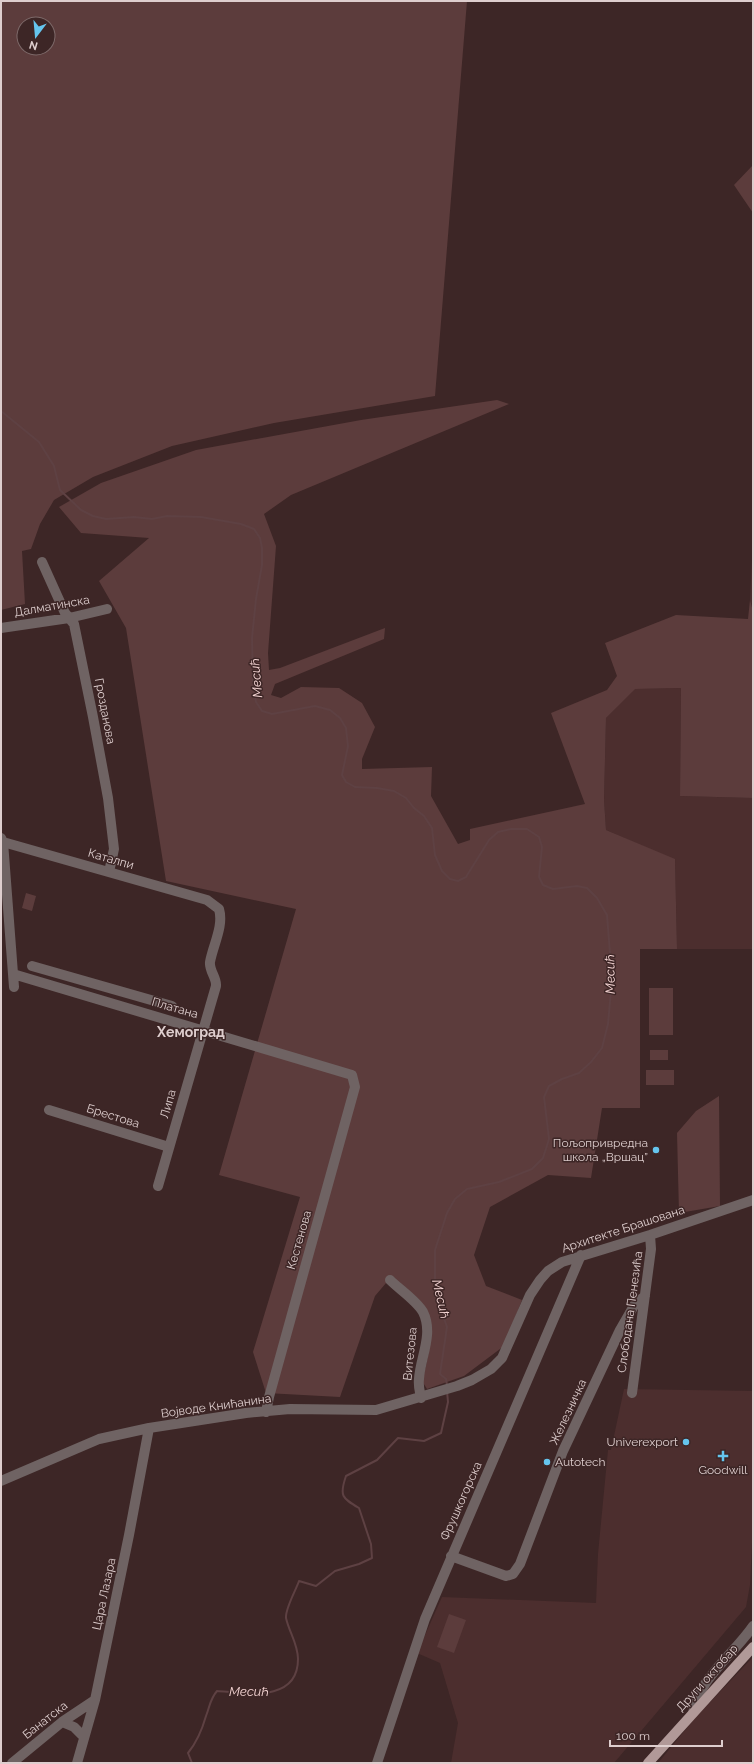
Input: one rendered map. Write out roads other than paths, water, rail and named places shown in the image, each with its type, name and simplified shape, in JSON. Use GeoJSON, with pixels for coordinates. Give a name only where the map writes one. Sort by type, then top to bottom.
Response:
{"type":"FeatureCollection","features":[{"type":"Feature","properties":{"kind":"main road","name":"Други октобар"},"geometry":{"type":"LineString","coordinates":[[648,1763],[753,1647]]}},
{"type":"Feature","properties":{"kind":"street","name":"Грозданова"},"geometry":{"type":"LineString","coordinates":[[42,562],[69,618],[74,624],[94,717],[108,798],[114,849],[109,872]]}},
{"type":"Feature","properties":{"kind":"street","name":"Далматинска"},"geometry":{"type":"LineString","coordinates":[[1,628],[69,618],[107,609]]}},
{"type":"Feature","properties":{"kind":"street","name":"Каталпи"},"geometry":{"type":"LineString","coordinates":[[2,840],[208,900],[216,906]]}},
{"type":"Feature","properties":{"kind":"street"},"geometry":{"type":"LineString","coordinates":[[2,840],[14,987]]}},
{"type":"Feature","properties":{"kind":"street","name":"Липа"},"geometry":{"type":"LineString","coordinates":[[158,1186],[216,983],[210,965],[221,920],[219,909],[216,906]]}},
{"type":"Feature","properties":{"kind":"street"},"geometry":{"type":"LineString","coordinates":[[32,966],[172,1006]]}},
{"type":"Feature","properties":{"kind":"street","name":"Платана"},"geometry":{"type":"LineString","coordinates":[[13,974],[352,1075]]}},
{"type":"Feature","properties":{"kind":"street"},"geometry":{"type":"LineString","coordinates":[[73,992],[77,979]]}},
{"type":"Feature","properties":{"kind":"street","name":"Кестенова"},"geometry":{"type":"LineString","coordinates":[[266,1412],[268,1397],[355,1087],[352,1075]]}},
{"type":"Feature","properties":{"kind":"street","name":"Брестова"},"geometry":{"type":"LineString","coordinates":[[49,1110],[169,1147]]}},
{"type":"Feature","properties":{"kind":"street","name":"Архитекте Брашована"},"geometry":{"type":"LineString","coordinates":[[442,1391],[457,1386],[491,1369],[502,1358],[530,1295],[548,1271],[562,1262],[650,1235],[753,1200]]}},
{"type":"Feature","properties":{"kind":"street","name":"Слободана Пенезића"},"geometry":{"type":"LineString","coordinates":[[632,1393],[651,1249],[650,1235]]}},
{"type":"Feature","properties":{"kind":"street","name":"Фрушкогорска"},"geometry":{"type":"LineString","coordinates":[[377,1763],[425,1619],[582,1255]]}},
{"type":"Feature","properties":{"kind":"street","name":"Витезова"},"geometry":{"type":"LineString","coordinates":[[390,1280],[423,1312],[426,1323],[426,1344],[419,1378],[421,1398]]}},
{"type":"Feature","properties":{"kind":"street","name":"Железничка"},"geometry":{"type":"LineString","coordinates":[[452,1556],[506,1576],[513,1574],[517,1570],[525,1553],[563,1451],[620,1330],[635,1304],[645,1296]]}},
{"type":"Feature","properties":{"kind":"street","name":"Војводе Книћанина"},"geometry":{"type":"LineString","coordinates":[[1,1481],[99,1440],[149,1428],[246,1413],[314,1409],[353,1411],[376,1410],[442,1391]]}},
{"type":"Feature","properties":{"kind":"street","name":"Цара Лазара"},"geometry":{"type":"LineString","coordinates":[[77,1763],[95,1700],[129,1535],[149,1428]]}},
{"type":"Feature","properties":{"kind":"street"},"geometry":{"type":"LineString","coordinates":[[693,1713],[697,1697],[705,1685],[753,1626]]}},
{"type":"Feature","properties":{"kind":"street","name":"Банатска"},"geometry":{"type":"LineString","coordinates":[[12,1763],[62,1722],[95,1700]]}},
{"type":"Feature","properties":{"kind":"street"},"geometry":{"type":"LineString","coordinates":[[62,1722],[74,1727],[84,1737]]}},
{"type":"Feature","properties":{"kind":"waterway","name":"Месић"},"geometry":{"type":"LineString","coordinates":[[1,411],[39,442],[54,466],[60,490],[81,510],[93,516],[106,519],[134,517],[152,519],[167,516],[201,517],[241,524],[254,529],[260,538],[262,548],[262,565],[256,599],[252,638],[253,681],[256,702],[262,711],[272,714],[315,706],[330,710],[340,718],[346,728],[348,746],[342,775],[346,782],[355,787],[377,788],[394,791],[406,798],[414,808],[424,816],[432,828],[435,855],[442,871],[450,879],[458,881],[466,877],[489,840],[498,832],[511,829],[527,829],[539,837],[542,847],[539,877],[543,885],[553,889],[577,886],[587,888],[597,898],[607,915],[612,979],[608,1024],[602,1048],[591,1062],[579,1073],[562,1079],[549,1086],[544,1097],[549,1139],[543,1158],[532,1169],[499,1182],[467,1189],[455,1199],[447,1213],[435,1250],[435,1282],[438,1301],[447,1327],[440,1374],[446,1379],[447,1385]]}},
{"type":"Feature","properties":{"kind":"waterway","name":"Месић"},"geometry":{"type":"LineString","coordinates":[[192,1763],[188,1753],[199,1736],[211,1700],[217,1691],[242,1693],[268,1692],[280,1689],[289,1683],[296,1673],[298,1654],[286,1614],[299,1581],[316,1586],[335,1571],[359,1564],[372,1558],[371,1544],[359,1508],[349,1502],[344,1496],[343,1488],[346,1476],[377,1460],[398,1438],[424,1441],[441,1433],[448,1402],[447,1391]]}},
{"type":"Feature","properties":{"kind":"place","name":"Пољопривредна школа „Вршац”"},"geometry":{"type":"Point","coordinates":[656,1150]}},
{"type":"Feature","properties":{"kind":"place","name":"Univerexport"},"geometry":{"type":"Point","coordinates":[686,1442]}},
{"type":"Feature","properties":{"kind":"place","name":"Goodwill"},"geometry":{"type":"Point","coordinates":[723,1456]}},
{"type":"Feature","properties":{"kind":"place","name":"Autotech"},"geometry":{"type":"Point","coordinates":[547,1462]}},
{"type":"Feature","properties":{"kind":"district","name":"Хемоград"},"geometry":{"type":"Point","coordinates":[191,1032]}}]}
